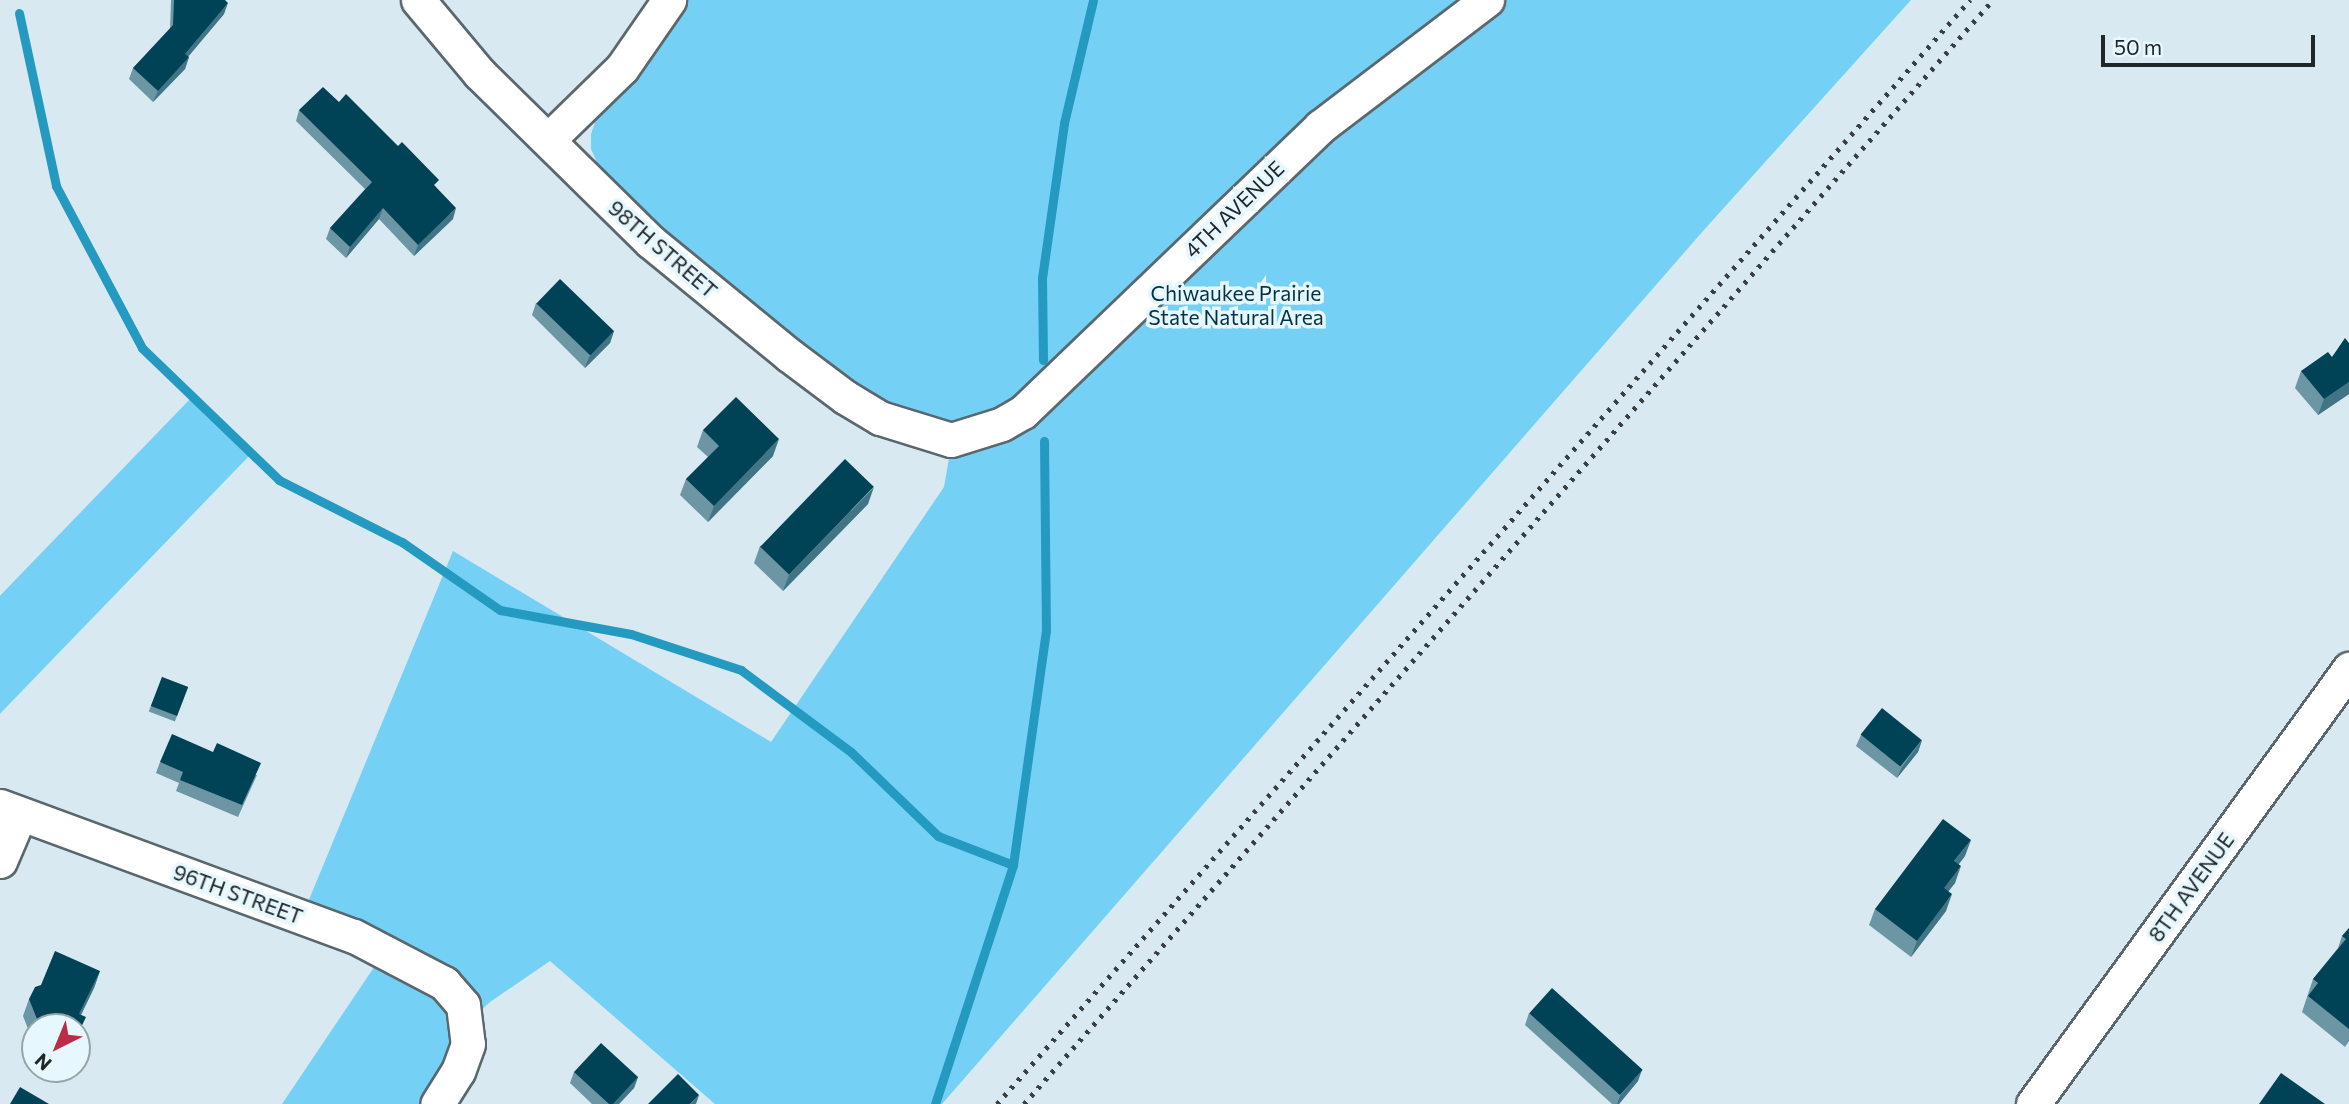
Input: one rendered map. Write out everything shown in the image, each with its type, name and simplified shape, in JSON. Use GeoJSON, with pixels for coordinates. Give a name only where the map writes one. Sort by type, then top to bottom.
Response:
{"type":"FeatureCollection","features":[{"type":"Feature","properties":{"kind":"street","name":"98TH STREET"},"geometry":{"type":"LineString","coordinates":[[418,0],[446,36],[651,242],[789,355],[880,418],[951,440]]}},
{"type":"Feature","properties":{"kind":"street"},"geometry":{"type":"LineString","coordinates":[[548,141],[622,68],[669,0]]}},
{"type":"Feature","properties":{"kind":"street","name":"4TH AVENUE"},"geometry":{"type":"LineString","coordinates":[[951,440],[1002,424],[1023,412],[1320,127],[1487,0]]}},
{"type":"Feature","properties":{"kind":"street","name":"8TH AVENUE"},"geometry":{"type":"LineString","coordinates":[[2033,1104],[2349,669]]}},
{"type":"Feature","properties":{"kind":"street"},"geometry":{"type":"LineString","coordinates":[[0,861],[10,810]]}},
{"type":"Feature","properties":{"kind":"street","name":"96TH STREET"},"geometry":{"type":"LineString","coordinates":[[10,810],[354,936],[444,982],[463,1005],[468,1044],[458,1070],[437,1104]]}},
{"type":"Feature","properties":{"kind":"green space","name":"Chiwaukee Prairie State Natural Area"},"geometry":{"type":"Polygon","coordinates":[[[684,0],[1911,0],[1703,231],[942,1104],[715,1104],[550,961],[490,1002],[456,1033],[448,1057],[420,1104],[282,1104],[391,942],[306,907],[453,551],[771,742],[944,487],[955,424],[895,409],[873,397],[693,260],[601,171],[591,149],[591,134],[599,111],[684,0]]]}},
{"type":"Feature","properties":{"kind":"green space"},"geometry":{"type":"Polygon","coordinates":[[[192,397],[251,454],[0,714],[0,596],[192,397]]]}},
{"type":"Feature","properties":{"kind":"building"},"geometry":{"type":"Polygon","coordinates":[[[174,0],[225,0],[228,3],[185,54],[189,57],[158,91],[133,68],[173,25],[174,0]]]}},
{"type":"Feature","properties":{"kind":"building"},"geometry":{"type":"Polygon","coordinates":[[[323,87],[339,102],[346,94],[398,146],[402,142],[439,180],[434,185],[456,208],[418,245],[383,208],[350,247],[330,228],[372,182],[299,110],[323,87]]]}},
{"type":"Feature","properties":{"kind":"building"},"geometry":{"type":"Polygon","coordinates":[[[560,279],[614,331],[590,356],[536,303],[560,279]]]}},
{"type":"Feature","properties":{"kind":"building"},"geometry":{"type":"Polygon","coordinates":[[[2345,338],[2349,343],[2349,382],[2324,399],[2301,371],[2328,352],[2332,357],[2345,338]]]}},
{"type":"Feature","properties":{"kind":"building"},"geometry":{"type":"Polygon","coordinates":[[[736,397],[779,439],[714,506],[686,479],[719,446],[703,430],[736,397]]]}},
{"type":"Feature","properties":{"kind":"building"},"geometry":{"type":"Polygon","coordinates":[[[845,459],[874,487],[789,575],[760,547],[845,459]]]}},
{"type":"Feature","properties":{"kind":"building"},"geometry":{"type":"Polygon","coordinates":[[[162,677],[188,687],[177,716],[151,706],[162,677]]]}},
{"type":"Feature","properties":{"kind":"building"},"geometry":{"type":"Polygon","coordinates":[[[1882,708],[1922,740],[1900,767],[1861,734],[1882,708]]]}},
{"type":"Feature","properties":{"kind":"building"},"geometry":{"type":"Polygon","coordinates":[[[172,734],[213,752],[217,743],[261,763],[242,805],[180,780],[183,772],[160,762],[172,734]]]}},
{"type":"Feature","properties":{"kind":"building"},"geometry":{"type":"Polygon","coordinates":[[[1943,819],[1971,840],[1954,861],[1961,866],[1944,888],[1952,894],[1917,941],[1875,909],[1943,819]]]}},
{"type":"Feature","properties":{"kind":"building"},"geometry":{"type":"Polygon","coordinates":[[[2349,928],[2349,1029],[2308,996],[2318,983],[2313,979],[2346,939],[2342,936],[2349,928]]]}},
{"type":"Feature","properties":{"kind":"building"},"geometry":{"type":"Polygon","coordinates":[[[55,951],[100,971],[79,1013],[35,1013],[29,999],[35,987],[41,985],[55,951]]]}},
{"type":"Feature","properties":{"kind":"building"},"geometry":{"type":"Polygon","coordinates":[[[1552,988],[1643,1070],[1620,1095],[1529,1013],[1552,988]]]}},
{"type":"Feature","properties":{"kind":"building"},"geometry":{"type":"Polygon","coordinates":[[[601,1043],[638,1077],[613,1104],[609,1104],[574,1072],[601,1043]]]}},
{"type":"Feature","properties":{"kind":"building"},"geometry":{"type":"Polygon","coordinates":[[[2281,1073],[2325,1104],[2259,1104],[2281,1073]]]}},
{"type":"Feature","properties":{"kind":"building"},"geometry":{"type":"Polygon","coordinates":[[[678,1074],[699,1095],[690,1104],[648,1104],[678,1074]]]}},
{"type":"Feature","properties":{"kind":"building"},"geometry":{"type":"Polygon","coordinates":[[[20,1087],[49,1104],[10,1104],[20,1087]]]}},
{"type":"Feature","properties":{"kind":"waterway"},"geometry":{"type":"LineString","coordinates":[[1043,360],[1042,278],[1064,123],[1093,0]]}},
{"type":"Feature","properties":{"kind":"waterway"},"geometry":{"type":"LineString","coordinates":[[19,13],[56,186],[142,348],[279,480],[402,542],[500,610],[631,634],[741,670],[851,752],[938,836],[1013,865]]}},
{"type":"Feature","properties":{"kind":"waterway"},"geometry":{"type":"LineString","coordinates":[[935,1104],[1013,865],[1046,631],[1044,441]]}},
{"type":"Feature","properties":{"kind":"railway"},"geometry":{"type":"LineString","coordinates":[[997,1104],[1970,0]]}},
{"type":"Feature","properties":{"kind":"railway"},"geometry":{"type":"LineString","coordinates":[[1024,1104],[1993,0]]}}]}
